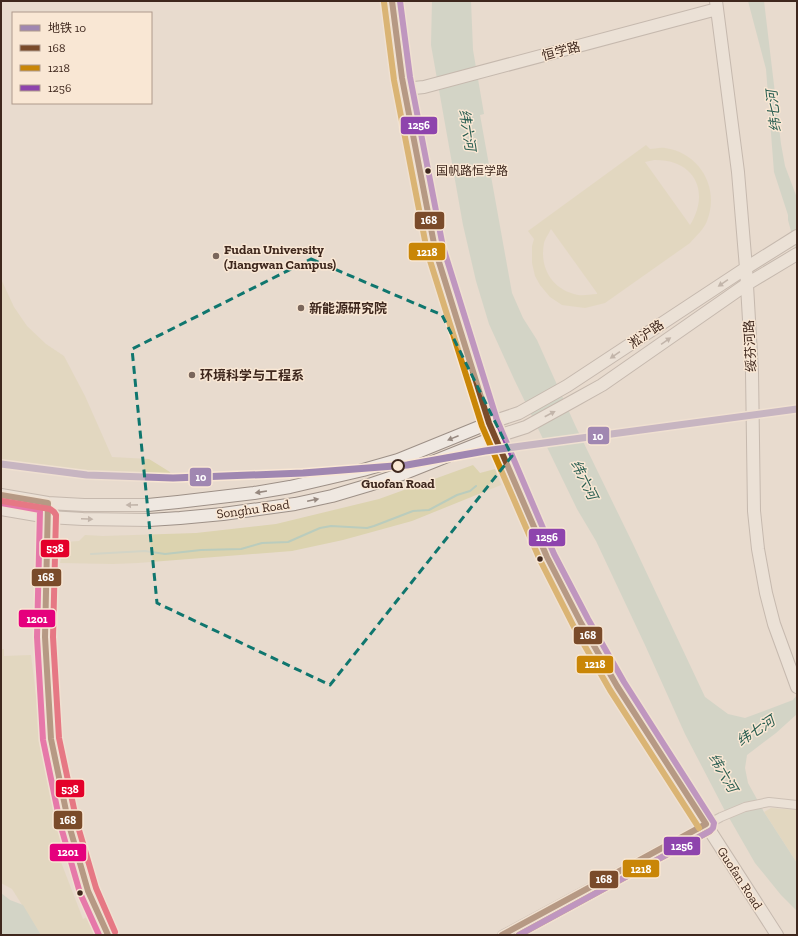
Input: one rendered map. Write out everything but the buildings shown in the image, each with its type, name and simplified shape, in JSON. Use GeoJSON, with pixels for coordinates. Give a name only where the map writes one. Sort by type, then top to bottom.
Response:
{"type":"FeatureCollection","features":[{"type":"Feature","properties":{"kind":"street","name":"Guofan Road"},"geometry":{"type":"LineString","coordinates":[[392,1],[404,89],[435,249],[489,423],[547,557],[581,624],[617,686],[777,935]]}},
{"type":"Feature","properties":{"kind":"street","name":"恒学路"},"geometry":{"type":"LineString","coordinates":[[404,89],[433,85],[717,5]]}},
{"type":"Feature","properties":{"kind":"street","name":"绥芬河路"},"geometry":{"type":"LineString","coordinates":[[717,5],[738,172],[746,268],[752,372],[754,511],[758,549],[766,593],[774,624],[797,686]]}},
{"type":"Feature","properties":{"kind":"street","name":"淞沪路"},"geometry":{"type":"LineString","coordinates":[[489,423],[519,413],[567,386],[797,236]]}},
{"type":"Feature","properties":{"kind":"street","name":"淞沪路"},"geometry":{"type":"LineString","coordinates":[[526,427],[602,385],[747,284],[792,258]]}},
{"type":"Feature","properties":{"kind":"street","name":"Songhu Road"},"geometry":{"type":"LineString","coordinates":[[1,495],[48,503],[84,505],[148,504],[219,498],[290,487],[356,472],[398,460],[489,423]]}},
{"type":"Feature","properties":{"kind":"street","name":"Songhu Road"},"geometry":{"type":"LineString","coordinates":[[1,510],[48,517],[83,520],[149,520],[223,514],[295,504],[369,486],[495,437],[526,427]]}},
{"type":"Feature","properties":{"kind":"street"},"geometry":{"type":"LineString","coordinates":[[48,503],[45,637],[51,739],[69,825],[88,892],[108,935]]}},
{"type":"Feature","properties":{"kind":"street"},"geometry":{"type":"LineString","coordinates":[[502,935],[721,817],[745,807],[769,802],[797,805]]}},
{"type":"Feature","properties":{"kind":"highlighted area"},"geometry":{"type":"Polygon","coordinates":[[[311,259],[442,315],[512,456],[330,685],[157,603],[132,349],[311,259]]]}},
{"type":"Feature","properties":{"kind":"shaded area"},"geometry":{"type":"Polygon","coordinates":[[[646,145],[650,149],[665,148],[677,151],[688,157],[704,174],[709,185],[711,196],[710,209],[707,221],[700,232],[690,243],[605,303],[585,308],[562,305],[550,297],[535,276],[532,263],[532,246],[534,239],[528,231],[646,145]],[[654,160],[645,162],[690,225],[696,212],[699,200],[695,179],[689,171],[679,165],[668,161],[654,160]],[[551,229],[545,241],[543,252],[546,270],[550,277],[561,288],[569,292],[578,295],[597,294],[597,293],[551,229]]]}},
{"type":"Feature","properties":{"kind":"shaded area"},"geometry":{"type":"Polygon","coordinates":[[[1,279],[14,307],[27,326],[46,344],[64,356],[85,396],[112,457],[149,459],[170,472],[172,479],[137,481],[78,478],[1,467],[1,279]]]}},
{"type":"Feature","properties":{"kind":"shaded area"},"geometry":{"type":"Polygon","coordinates":[[[473,465],[480,473],[495,469],[501,485],[412,521],[343,540],[292,551],[138,563],[60,563],[63,546],[67,543],[79,541],[85,535],[103,536],[196,533],[276,524],[379,499],[473,465]]]}},
{"type":"Feature","properties":{"kind":"shaded area"},"geometry":{"type":"Polygon","coordinates":[[[1,649],[4,649],[4,656],[31,655],[42,744],[67,855],[59,857],[83,919],[89,916],[99,935],[41,935],[12,889],[1,883],[1,649]]]}},
{"type":"Feature","properties":{"kind":"shaded area"},"geometry":{"type":"Polygon","coordinates":[[[771,808],[797,810],[797,863],[764,812],[771,808]]]}},
{"type":"Feature","properties":{"kind":"water"},"geometry":{"type":"Polygon","coordinates":[[[432,1],[471,1],[473,50],[484,114],[480,115],[512,293],[523,318],[537,340],[575,425],[705,697],[728,714],[745,718],[793,700],[797,695],[797,714],[776,733],[747,755],[745,768],[748,783],[764,812],[797,863],[797,911],[781,895],[755,863],[724,809],[685,734],[596,541],[577,509],[489,324],[476,281],[463,225],[431,45],[432,1]]]}},
{"type":"Feature","properties":{"kind":"water","name":"纬七河"},"geometry":{"type":"Polygon","coordinates":[[[748,1],[764,1],[781,144],[785,166],[797,198],[797,253],[788,215],[774,172],[766,69],[748,1]]]}},
{"type":"Feature","properties":{"kind":"water"},"geometry":{"type":"Polygon","coordinates":[[[1,893],[10,900],[23,905],[41,935],[1,935],[1,893]]]}},
{"type":"Feature","properties":{"kind":"waterway"},"geometry":{"type":"LineString","coordinates":[[91,554],[145,551],[165,554],[201,550],[241,549],[262,543],[288,542],[320,528],[331,526],[367,528],[413,511],[429,510],[457,495],[470,491],[476,486]]}},
{"type":"Feature","properties":{"kind":"metro line","name":"10"},"geometry":{"type":"LineString","coordinates":[[1,464],[87,475],[173,478],[303,473],[407,465],[485,451],[797,409]]}},
{"type":"Feature","properties":{"kind":"transit line","name":"168"},"geometry":{"type":"LineString","coordinates":[[392,1],[402,78],[435,249],[489,423],[547,557],[581,623],[617,686],[706,824]]}},
{"type":"Feature","properties":{"kind":"transit line","name":"1256"},"geometry":{"type":"LineString","coordinates":[[400,1],[410,77],[443,247],[497,420],[554,554],[588,619],[624,682],[714,823],[713,828],[710,831],[519,935]]}},
{"type":"Feature","properties":{"kind":"transit line","name":"1218"},"geometry":{"type":"LineString","coordinates":[[384,2],[394,80],[427,251],[482,426],[540,560],[574,627],[610,690],[699,828]]}},
{"type":"Feature","properties":{"kind":"transit line","name":"168"},"geometry":{"type":"LineString","coordinates":[[1,495],[48,503],[45,637],[51,739],[69,825],[88,891],[108,935]]}},
{"type":"Feature","properties":{"kind":"transit line","name":"538"},"geometry":{"type":"LineString","coordinates":[[2,501],[50,509],[56,515],[53,637],[59,738],[77,823],[96,888],[115,932]]}},
{"type":"Feature","properties":{"kind":"transit line","name":"1201"},"geometry":{"type":"LineString","coordinates":[[1,503],[40,510],[37,637],[43,740],[61,827],[80,893],[99,935]]}},
{"type":"Feature","properties":{"kind":"transit line","name":"168"},"geometry":{"type":"LineString","coordinates":[[502,935],[706,824]]}},
{"type":"Feature","properties":{"kind":"transit line","name":"1218"},"geometry":{"type":"LineString","coordinates":[[519,935],[710,831]]}},
{"type":"Feature","properties":{"kind":"place","name":"国帆路恒学路"},"geometry":{"type":"Point","coordinates":[428,171]}},
{"type":"Feature","properties":{"kind":"place","name":"Fudan University (Jiangwan Campus)"},"geometry":{"type":"Point","coordinates":[216,256]}},
{"type":"Feature","properties":{"kind":"place","name":"新能源研究院"},"geometry":{"type":"Point","coordinates":[301,308]}},
{"type":"Feature","properties":{"kind":"place","name":"环境科学与工程系"},"geometry":{"type":"Point","coordinates":[192,375]}},
{"type":"Feature","properties":{"kind":"place","name":"Guofan Road"},"geometry":{"type":"Point","coordinates":[398,466]}},
{"type":"Feature","properties":{"kind":"water label","name":"纬六河"},"geometry":{"type":"Point","coordinates":[467,130]}},
{"type":"Feature","properties":{"kind":"water label","name":"纬六河"},"geometry":{"type":"Point","coordinates":[584,480]}},
{"type":"Feature","properties":{"kind":"water label","name":"纬六河"},"geometry":{"type":"Point","coordinates":[723,773]}}]}
